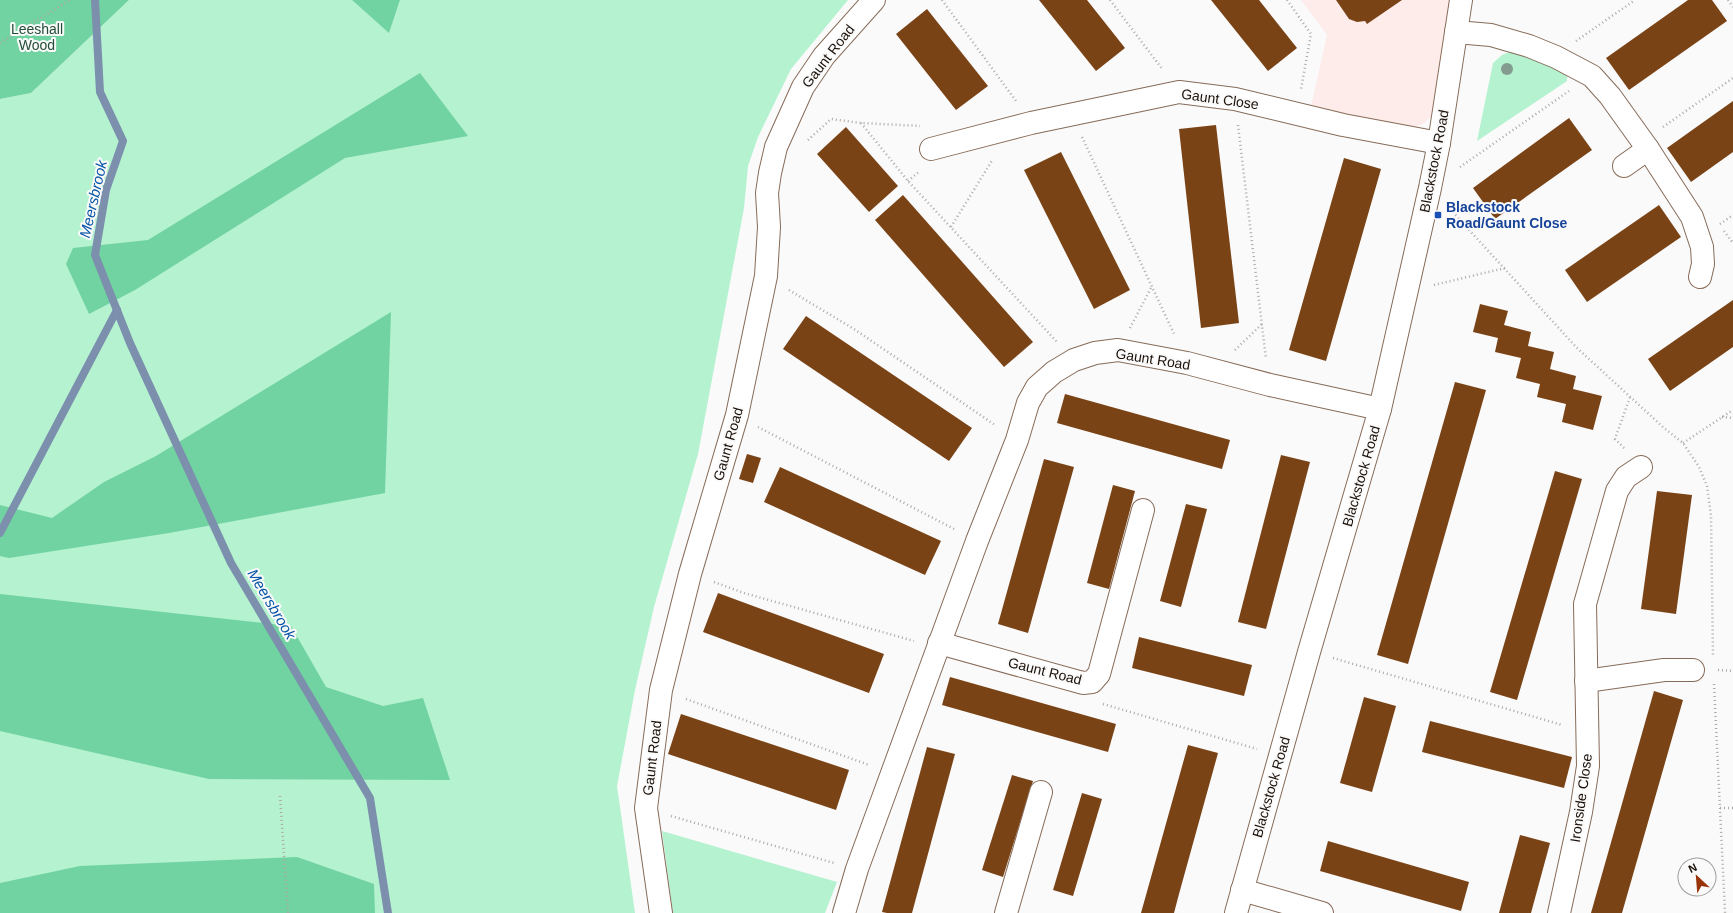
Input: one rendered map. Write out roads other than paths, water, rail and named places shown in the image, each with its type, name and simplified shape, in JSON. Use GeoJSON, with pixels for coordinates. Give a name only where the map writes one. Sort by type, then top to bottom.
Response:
{"type":"FeatureCollection","features":[{"type":"Feature","properties":{"kind":"street","name":"Gaunt Road"},"geometry":{"type":"LineString","coordinates":[[661,913],[646,808],[661,690],[690,574],[737,415],[766,276],[768,227],[767,193],[772,166],[781,134],[803,87],[824,56],[874,0]]}},
{"type":"Feature","properties":{"kind":"street","name":"Blackstock Road"},"geometry":{"type":"LineString","coordinates":[[1236,913],[1309,652],[1380,409],[1439,143],[1461,0]]}},
{"type":"Feature","properties":{"kind":"street"},"geometry":{"type":"LineString","coordinates":[[1456,32],[1490,36],[1529,46],[1556,57],[1592,76],[1610,96],[1646,145],[1692,218],[1702,247],[1703,264],[1700,276]]}},
{"type":"Feature","properties":{"kind":"street","name":"Gaunt Close"},"geometry":{"type":"LineString","coordinates":[[931,148],[1022,125],[1179,92],[1235,99],[1343,125],[1439,143]]}},
{"type":"Feature","properties":{"kind":"street"},"geometry":{"type":"LineString","coordinates":[[1624,166],[1646,145]]}},
{"type":"Feature","properties":{"kind":"street","name":"Gaunt Road"},"geometry":{"type":"LineString","coordinates":[[844,913],[857,869],[939,643],[1016,440],[1028,403],[1037,387],[1054,372],[1074,360],[1095,353],[1118,350],[1215,370],[1270,385],[1380,409]]}},
{"type":"Feature","properties":{"kind":"street","name":"Ironside Close"},"geometry":{"type":"LineString","coordinates":[[1559,913],[1581,812],[1587,774],[1588,732],[1585,604],[1617,491],[1626,477],[1641,467]]}},
{"type":"Feature","properties":{"kind":"street","name":"Gaunt Road"},"geometry":{"type":"LineString","coordinates":[[939,643],[1083,683],[1092,682],[1099,674],[1143,510]]}},
{"type":"Feature","properties":{"kind":"street"},"geometry":{"type":"LineString","coordinates":[[1586,681],[1664,670],[1703,669]]}},
{"type":"Feature","properties":{"kind":"street"},"geometry":{"type":"LineString","coordinates":[[1006,913],[1041,792]]}},
{"type":"Feature","properties":{"kind":"street"},"geometry":{"type":"LineString","coordinates":[[1242,890],[1322,913]]}},
{"type":"Feature","properties":{"kind":"waterway","name":"Meersbrook"},"geometry":{"type":"LineString","coordinates":[[95,0],[100,92],[123,141],[106,190],[95,255],[130,343],[231,563],[370,798],[388,913]]}},
{"type":"Feature","properties":{"kind":"waterway","name":"Meersbrook"},"geometry":{"type":"LineString","coordinates":[[0,533],[117,310]]}},
{"type":"Feature","properties":{"kind":"place","name":"Blackstock Road/Gaunt Close"},"geometry":{"type":"Point","coordinates":[1438,215]}},
{"type":"Feature","properties":{"kind":"park label","name":"Leeshall Wood"},"geometry":{"type":"Point","coordinates":[37,38]}}]}
